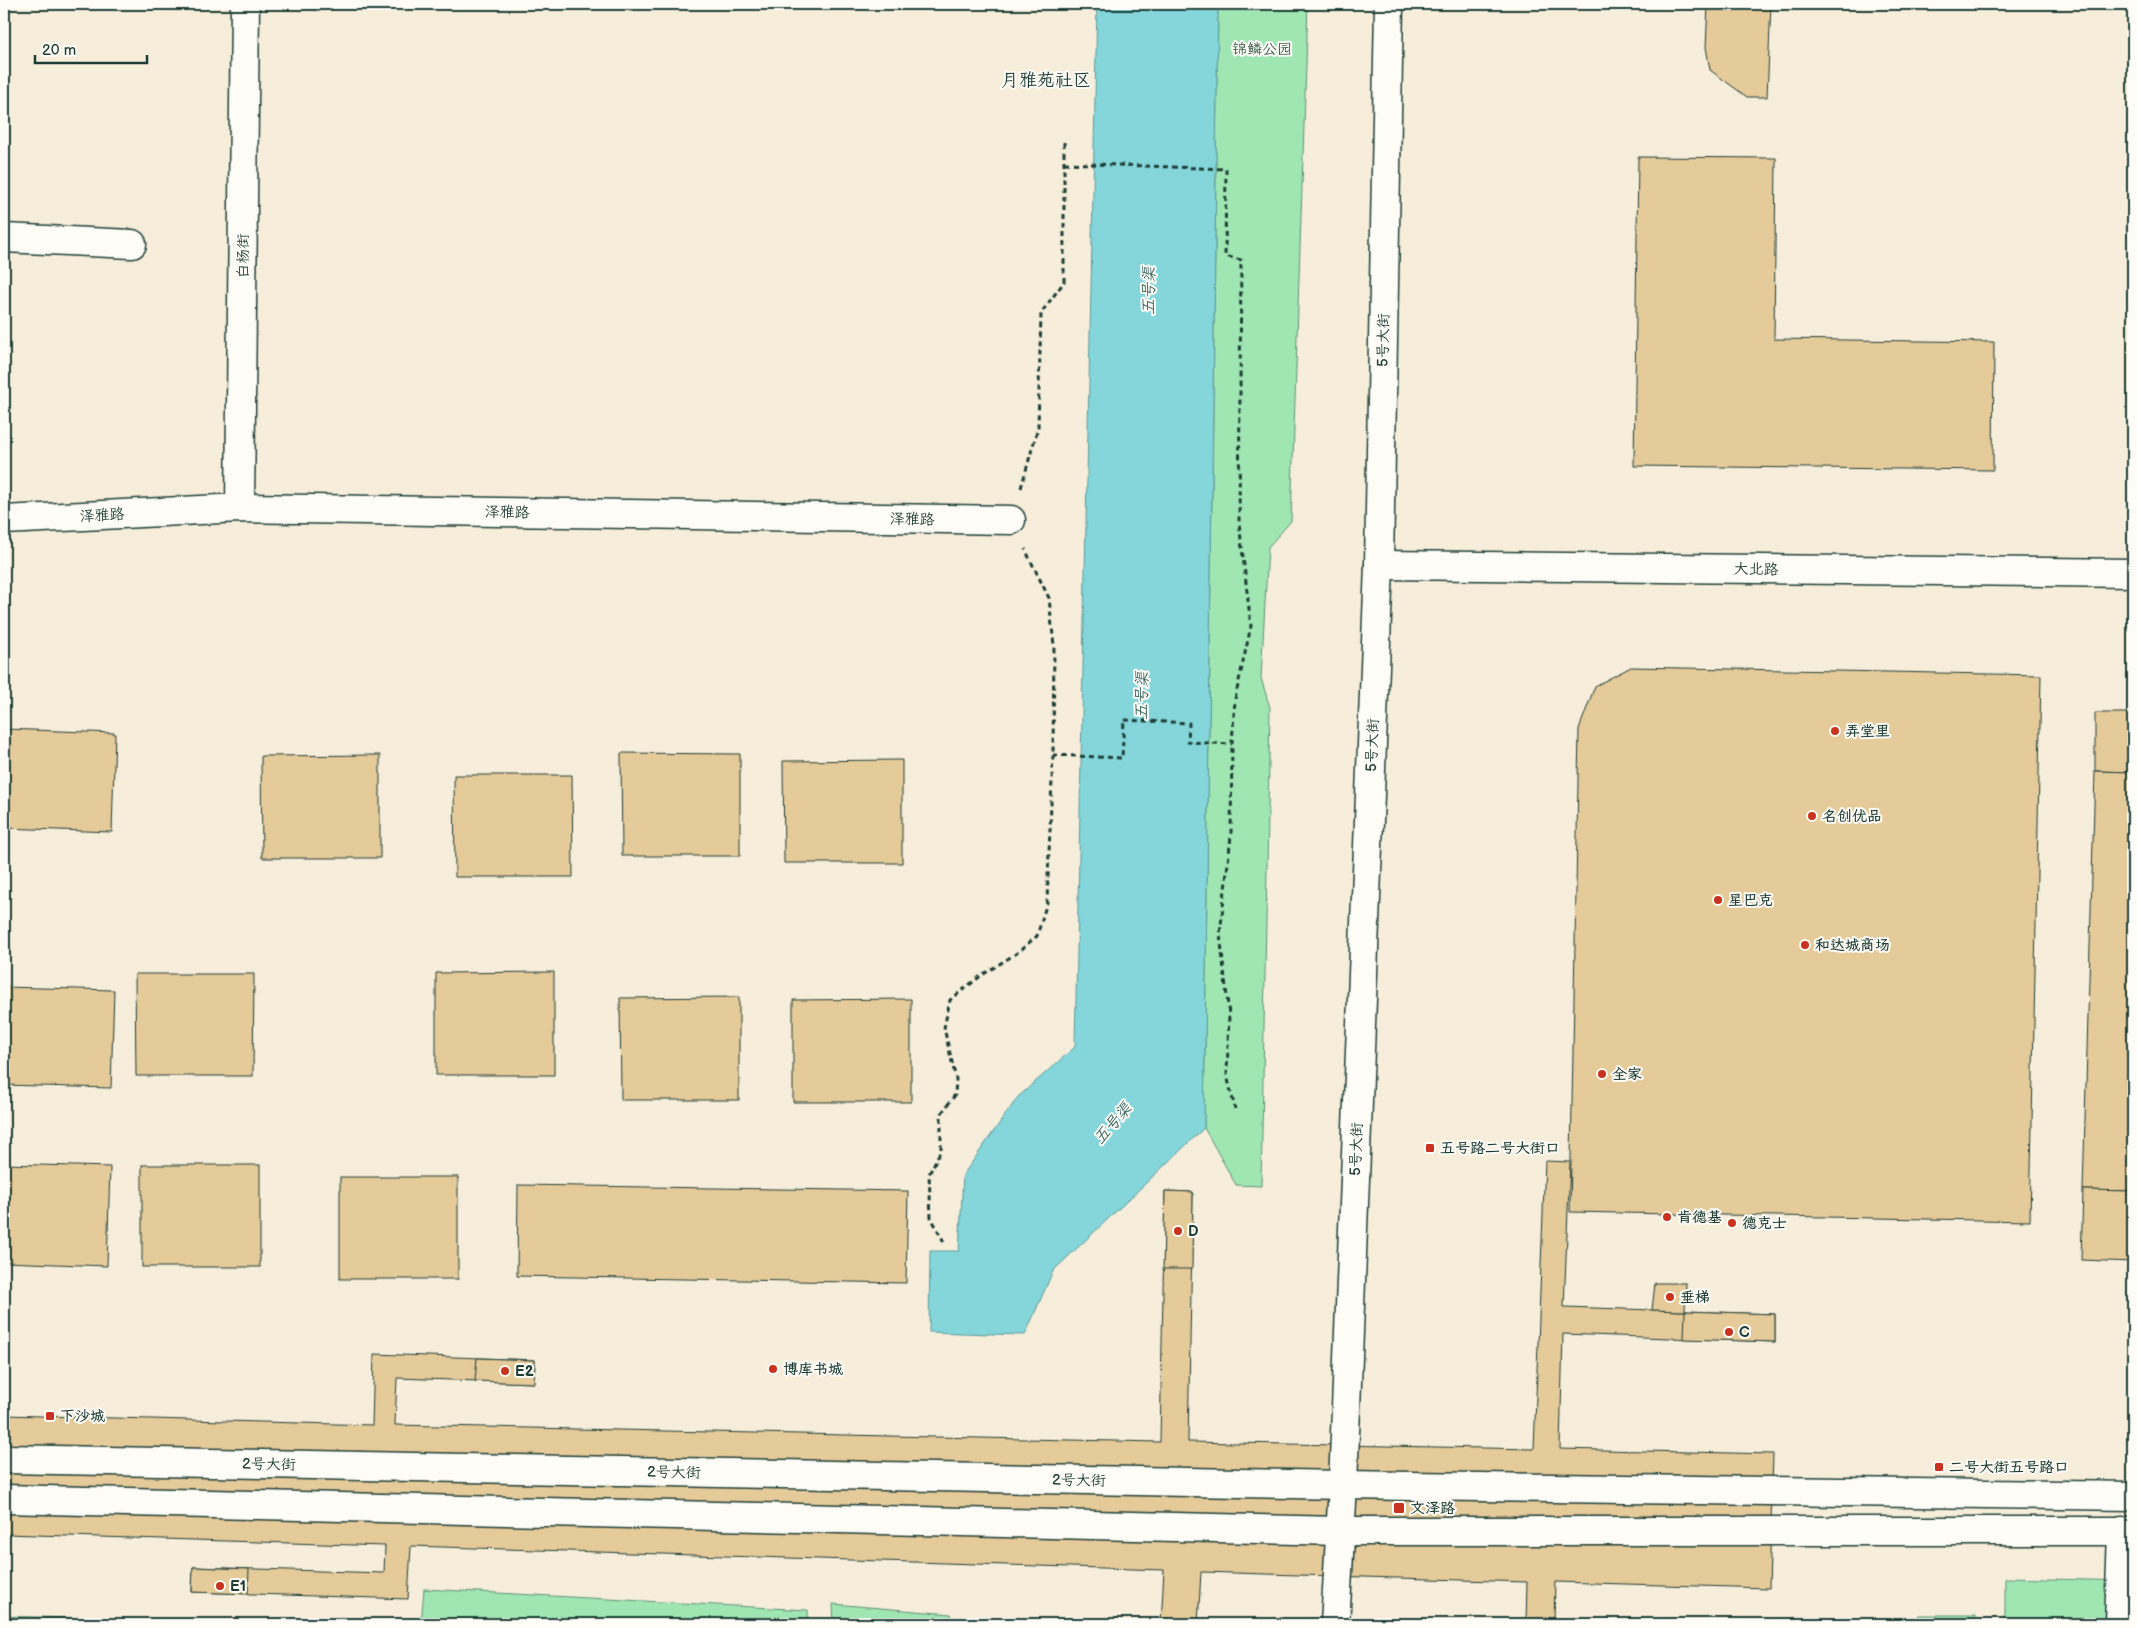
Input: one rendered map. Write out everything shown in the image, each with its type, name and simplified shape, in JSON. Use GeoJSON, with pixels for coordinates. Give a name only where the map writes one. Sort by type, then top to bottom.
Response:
{"type":"FeatureCollection","features":[{"type":"Feature","properties":{"kind":"main road","name":"白杨街"},"geometry":{"type":"LineString","coordinates":[[240,508],[245,4]]}},
{"type":"Feature","properties":{"kind":"main road","name":"5号大街"},"geometry":{"type":"LineString","coordinates":[[1344,1485],[1378,565],[1389,4]]}},
{"type":"Feature","properties":{"kind":"main road"},"geometry":{"type":"LineString","coordinates":[[4,238],[132,244]]}},
{"type":"Feature","properties":{"kind":"main road","name":"泽雅路"},"geometry":{"type":"LineString","coordinates":[[4,520],[240,508],[1011,520]]}},
{"type":"Feature","properties":{"kind":"main road","name":"大北路"},"geometry":{"type":"LineString","coordinates":[[1378,565],[2133,573]]}},
{"type":"Feature","properties":{"kind":"main road","name":"2号大街"},"geometry":{"type":"LineString","coordinates":[[4,1458],[1344,1485],[2133,1496]]}},
{"type":"Feature","properties":{"kind":"main road"},"geometry":{"type":"LineString","coordinates":[[1335,1624],[1344,1485]]}},
{"type":"Feature","properties":{"kind":"main road"},"geometry":{"type":"LineString","coordinates":[[4,1499],[1341,1531],[2128,1530],[2119,1624]]}},
{"type":"Feature","properties":{"kind":"path"},"geometry":{"type":"LineString","coordinates":[[944,1242],[931,1217],[930,1174],[941,1150],[941,1114],[955,1095],[956,1079],[944,1028],[950,1000],[982,975],[1017,953],[1037,936],[1047,902],[1053,755],[1054,645],[1049,598],[1011,520],[1038,428],[1041,313],[1064,282],[1064,139]]}},
{"type":"Feature","properties":{"kind":"path"},"geometry":{"type":"LineString","coordinates":[[1064,163],[1226,169],[1225,256],[1241,260],[1239,522],[1250,626],[1235,699],[1232,744],[1231,836],[1220,934],[1229,1015],[1228,1075],[1235,1109]]}},
{"type":"Feature","properties":{"kind":"path"},"geometry":{"type":"LineString","coordinates":[[1053,755],[1122,758],[1124,720],[1188,723],[1188,742],[1232,744]]}},
{"type":"Feature","properties":{"kind":"green space","name":"锦鳞公园"},"geometry":{"type":"Polygon","coordinates":[[[1218,4],[1308,4],[1291,521],[1268,547],[1261,678],[1270,708],[1261,1186],[1236,1185],[1204,1128],[1218,4]]]}},
{"type":"Feature","properties":{"kind":"green space"},"geometry":{"type":"Polygon","coordinates":[[[2005,1578],[2133,1581],[2133,1624],[2005,1624],[2005,1578]]]}},
{"type":"Feature","properties":{"kind":"green space"},"geometry":{"type":"Polygon","coordinates":[[[424,1589],[808,1610],[808,1624],[421,1624],[424,1589]]]}},
{"type":"Feature","properties":{"kind":"green space"},"geometry":{"type":"Polygon","coordinates":[[[833,1604],[951,1614],[953,1624],[834,1624],[833,1604]]]}},
{"type":"Feature","properties":{"kind":"green space"},"geometry":{"type":"Polygon","coordinates":[[[1919,1615],[1976,1615],[1975,1624],[1912,1624],[1919,1615]]]}},
{"type":"Feature","properties":{"kind":"green space"},"geometry":{"type":"Polygon","coordinates":[[[4,1616],[254,1624],[4,1624],[4,1616]]]}},
{"type":"Feature","properties":{"kind":"water","name":"五号渠"},"geometry":{"type":"Polygon","coordinates":[[[1097,4],[1218,4],[1204,1128],[1053,1271],[1025,1335],[929,1332],[930,1251],[959,1251],[963,1175],[1018,1097],[1075,1047],[1097,4]]]}},
{"type":"Feature","properties":{"kind":"building"},"geometry":{"type":"Polygon","coordinates":[[[1708,4],[1771,4],[1767,97],[1747,97],[1710,70],[1706,47],[1708,4]]]}},
{"type":"Feature","properties":{"kind":"building"},"geometry":{"type":"Polygon","coordinates":[[[1638,157],[1776,158],[1774,339],[1994,342],[1993,470],[1634,466],[1638,157]]]}},
{"type":"Feature","properties":{"kind":"building","name":"和达城商场"},"geometry":{"type":"Polygon","coordinates":[[[1631,667],[2041,675],[2030,1221],[1570,1212],[1579,729],[1595,686],[1631,667]]]}},
{"type":"Feature","properties":{"kind":"building"},"geometry":{"type":"Polygon","coordinates":[[[2095,713],[2133,713],[2133,772],[2095,771],[2095,713]]]}},
{"type":"Feature","properties":{"kind":"building"},"geometry":{"type":"Polygon","coordinates":[[[4,729],[115,733],[112,832],[4,828],[4,729]]]}},
{"type":"Feature","properties":{"kind":"building"},"geometry":{"type":"Polygon","coordinates":[[[621,753],[740,754],[740,856],[622,856],[621,753]]]}},
{"type":"Feature","properties":{"kind":"building"},"geometry":{"type":"Polygon","coordinates":[[[380,755],[380,858],[262,858],[261,756],[380,755]]]}},
{"type":"Feature","properties":{"kind":"building"},"geometry":{"type":"Polygon","coordinates":[[[902,760],[902,863],[784,863],[783,761],[902,760]]]}},
{"type":"Feature","properties":{"kind":"building"},"geometry":{"type":"Polygon","coordinates":[[[2095,771],[2133,772],[2133,1191],[2083,1190],[2095,771]]]}},
{"type":"Feature","properties":{"kind":"building"},"geometry":{"type":"Polygon","coordinates":[[[454,775],[572,775],[573,877],[455,877],[454,775]]]}},
{"type":"Feature","properties":{"kind":"building"},"geometry":{"type":"Polygon","coordinates":[[[554,972],[554,1075],[436,1075],[436,973],[554,972]]]}},
{"type":"Feature","properties":{"kind":"building"},"geometry":{"type":"Polygon","coordinates":[[[135,974],[254,974],[253,1076],[136,1076],[135,974]]]}},
{"type":"Feature","properties":{"kind":"building"},"geometry":{"type":"Polygon","coordinates":[[[4,987],[114,990],[111,1088],[4,1085],[4,987]]]}},
{"type":"Feature","properties":{"kind":"building"},"geometry":{"type":"Polygon","coordinates":[[[739,997],[739,1100],[621,1100],[620,998],[739,997]]]}},
{"type":"Feature","properties":{"kind":"building"},"geometry":{"type":"Polygon","coordinates":[[[911,999],[911,1102],[793,1102],[793,1000],[911,999]]]}},
{"type":"Feature","properties":{"kind":"building","name":"文泽路"},"geometry":{"type":"Polygon","coordinates":[[[1545,1161],[1570,1162],[1564,1307],[1775,1314],[1775,1342],[1563,1334],[1560,1449],[1773,1454],[1769,1588],[1555,1582],[1554,1624],[1526,1624],[1527,1582],[1201,1572],[1198,1624],[1161,1624],[1164,1570],[411,1546],[408,1599],[192,1592],[193,1567],[384,1573],[385,1546],[4,1534],[4,1415],[372,1425],[374,1354],[535,1360],[534,1383],[397,1378],[395,1425],[1160,1442],[1165,1191],[1193,1192],[1188,1442],[1534,1449],[1545,1161]]]}},
{"type":"Feature","properties":{"kind":"building"},"geometry":{"type":"Polygon","coordinates":[[[4,1164],[110,1167],[107,1266],[4,1262],[4,1164]]]}},
{"type":"Feature","properties":{"kind":"building"},"geometry":{"type":"Polygon","coordinates":[[[142,1165],[260,1165],[260,1267],[142,1267],[142,1165]]]}},
{"type":"Feature","properties":{"kind":"building"},"geometry":{"type":"Polygon","coordinates":[[[340,1177],[458,1177],[458,1279],[340,1279],[340,1177]]]}},
{"type":"Feature","properties":{"kind":"building"},"geometry":{"type":"Polygon","coordinates":[[[518,1185],[908,1191],[906,1283],[517,1276],[518,1185]]]}},
{"type":"Feature","properties":{"kind":"building"},"geometry":{"type":"Polygon","coordinates":[[[2083,1190],[2133,1191],[2133,1262],[2081,1260],[2083,1190]]]}},
{"type":"Feature","properties":{"kind":"building","name":"D"},"geometry":{"type":"Polygon","coordinates":[[[1165,1191],[1193,1192],[1192,1269],[1163,1269],[1165,1191]]]}},
{"type":"Feature","properties":{"kind":"building","name":"垂梯"},"geometry":{"type":"Polygon","coordinates":[[[1655,1283],[1686,1283],[1685,1311],[1652,1310],[1655,1283]]]}},
{"type":"Feature","properties":{"kind":"building","name":"C"},"geometry":{"type":"Polygon","coordinates":[[[1685,1311],[1775,1314],[1775,1342],[1684,1339],[1685,1311]]]}},
{"type":"Feature","properties":{"kind":"building","name":"E2"},"geometry":{"type":"Polygon","coordinates":[[[477,1358],[535,1360],[534,1383],[475,1381],[477,1358]]]}},
{"type":"Feature","properties":{"kind":"building","name":"E1"},"geometry":{"type":"Polygon","coordinates":[[[193,1567],[249,1569],[248,1594],[192,1592],[193,1567]]]}},
{"type":"Feature","properties":{"kind":"place","name":"弄堂里"},"geometry":{"type":"Point","coordinates":[1835,731]}},
{"type":"Feature","properties":{"kind":"place","name":"名创优品"},"geometry":{"type":"Point","coordinates":[1812,816]}},
{"type":"Feature","properties":{"kind":"place","name":"星巴克"},"geometry":{"type":"Point","coordinates":[1718,900]}},
{"type":"Feature","properties":{"kind":"place","name":"和达城商场"},"geometry":{"type":"Point","coordinates":[1805,945]}},
{"type":"Feature","properties":{"kind":"place","name":"全家"},"geometry":{"type":"Point","coordinates":[1602,1074]}},
{"type":"Feature","properties":{"kind":"place","name":"五号路二号大街口"},"geometry":{"type":"Point","coordinates":[1430,1148]}},
{"type":"Feature","properties":{"kind":"place","name":"肯德基"},"geometry":{"type":"Point","coordinates":[1667,1217]}},
{"type":"Feature","properties":{"kind":"place","name":"德克士"},"geometry":{"type":"Point","coordinates":[1732,1223]}},
{"type":"Feature","properties":{"kind":"place","name":"D"},"geometry":{"type":"Point","coordinates":[1178,1231]}},
{"type":"Feature","properties":{"kind":"place","name":"垂梯"},"geometry":{"type":"Point","coordinates":[1670,1297]}},
{"type":"Feature","properties":{"kind":"place","name":"C"},"geometry":{"type":"Point","coordinates":[1729,1332]}},
{"type":"Feature","properties":{"kind":"place","name":"博库书城"},"geometry":{"type":"Point","coordinates":[773,1369]}},
{"type":"Feature","properties":{"kind":"place","name":"E2"},"geometry":{"type":"Point","coordinates":[505,1371]}},
{"type":"Feature","properties":{"kind":"place","name":"下沙城"},"geometry":{"type":"Point","coordinates":[50,1416]}},
{"type":"Feature","properties":{"kind":"place","name":"二号大街五号路口"},"geometry":{"type":"Point","coordinates":[1939,1467]}},
{"type":"Feature","properties":{"kind":"place","name":"文泽路"},"geometry":{"type":"Point","coordinates":[1399,1508]}},
{"type":"Feature","properties":{"kind":"place","name":"E1"},"geometry":{"type":"Point","coordinates":[220,1586]}},
{"type":"Feature","properties":{"kind":"district","name":"月雅苑社区"},"geometry":{"type":"Point","coordinates":[1046,80]}}]}
